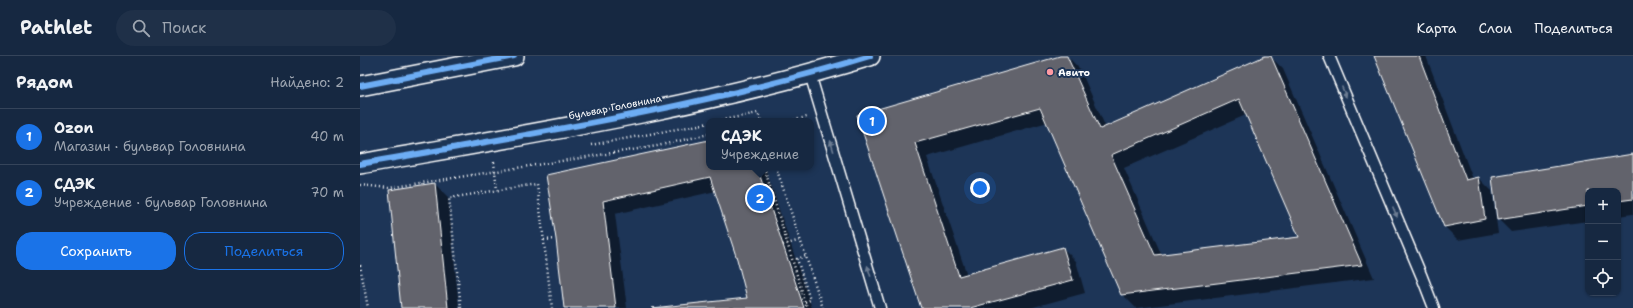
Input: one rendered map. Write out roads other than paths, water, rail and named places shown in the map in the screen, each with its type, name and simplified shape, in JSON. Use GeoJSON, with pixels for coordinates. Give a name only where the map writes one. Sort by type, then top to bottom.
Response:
{"type":"FeatureCollection","features":[{"type":"Feature","properties":{"kind":"street"},"geometry":{"type":"LineString","coordinates":[[360,86],[514,56]]}},
{"type":"Feature","properties":{"kind":"street","name":"бульвар Головнина"},"geometry":{"type":"LineString","coordinates":[[360,164],[614,119],[810,74],[870,56]]}},
{"type":"Feature","properties":{"kind":"lane"},"geometry":{"type":"LineString","coordinates":[[1329,56],[1434,308]]}},
{"type":"Feature","properties":{"kind":"lane"},"geometry":{"type":"LineString","coordinates":[[810,74],[880,308]]}},
{"type":"Feature","properties":{"kind":"place","name":"Авито"},"geometry":{"type":"Point","coordinates":[1050,72]}},
{"type":"Feature","properties":{"kind":"place","name":"Ozon"},"geometry":{"type":"Point","coordinates":[872,121]}},
{"type":"Feature","properties":{"kind":"place","name":"СДЭК"},"geometry":{"type":"Point","coordinates":[760,198]}}]}
